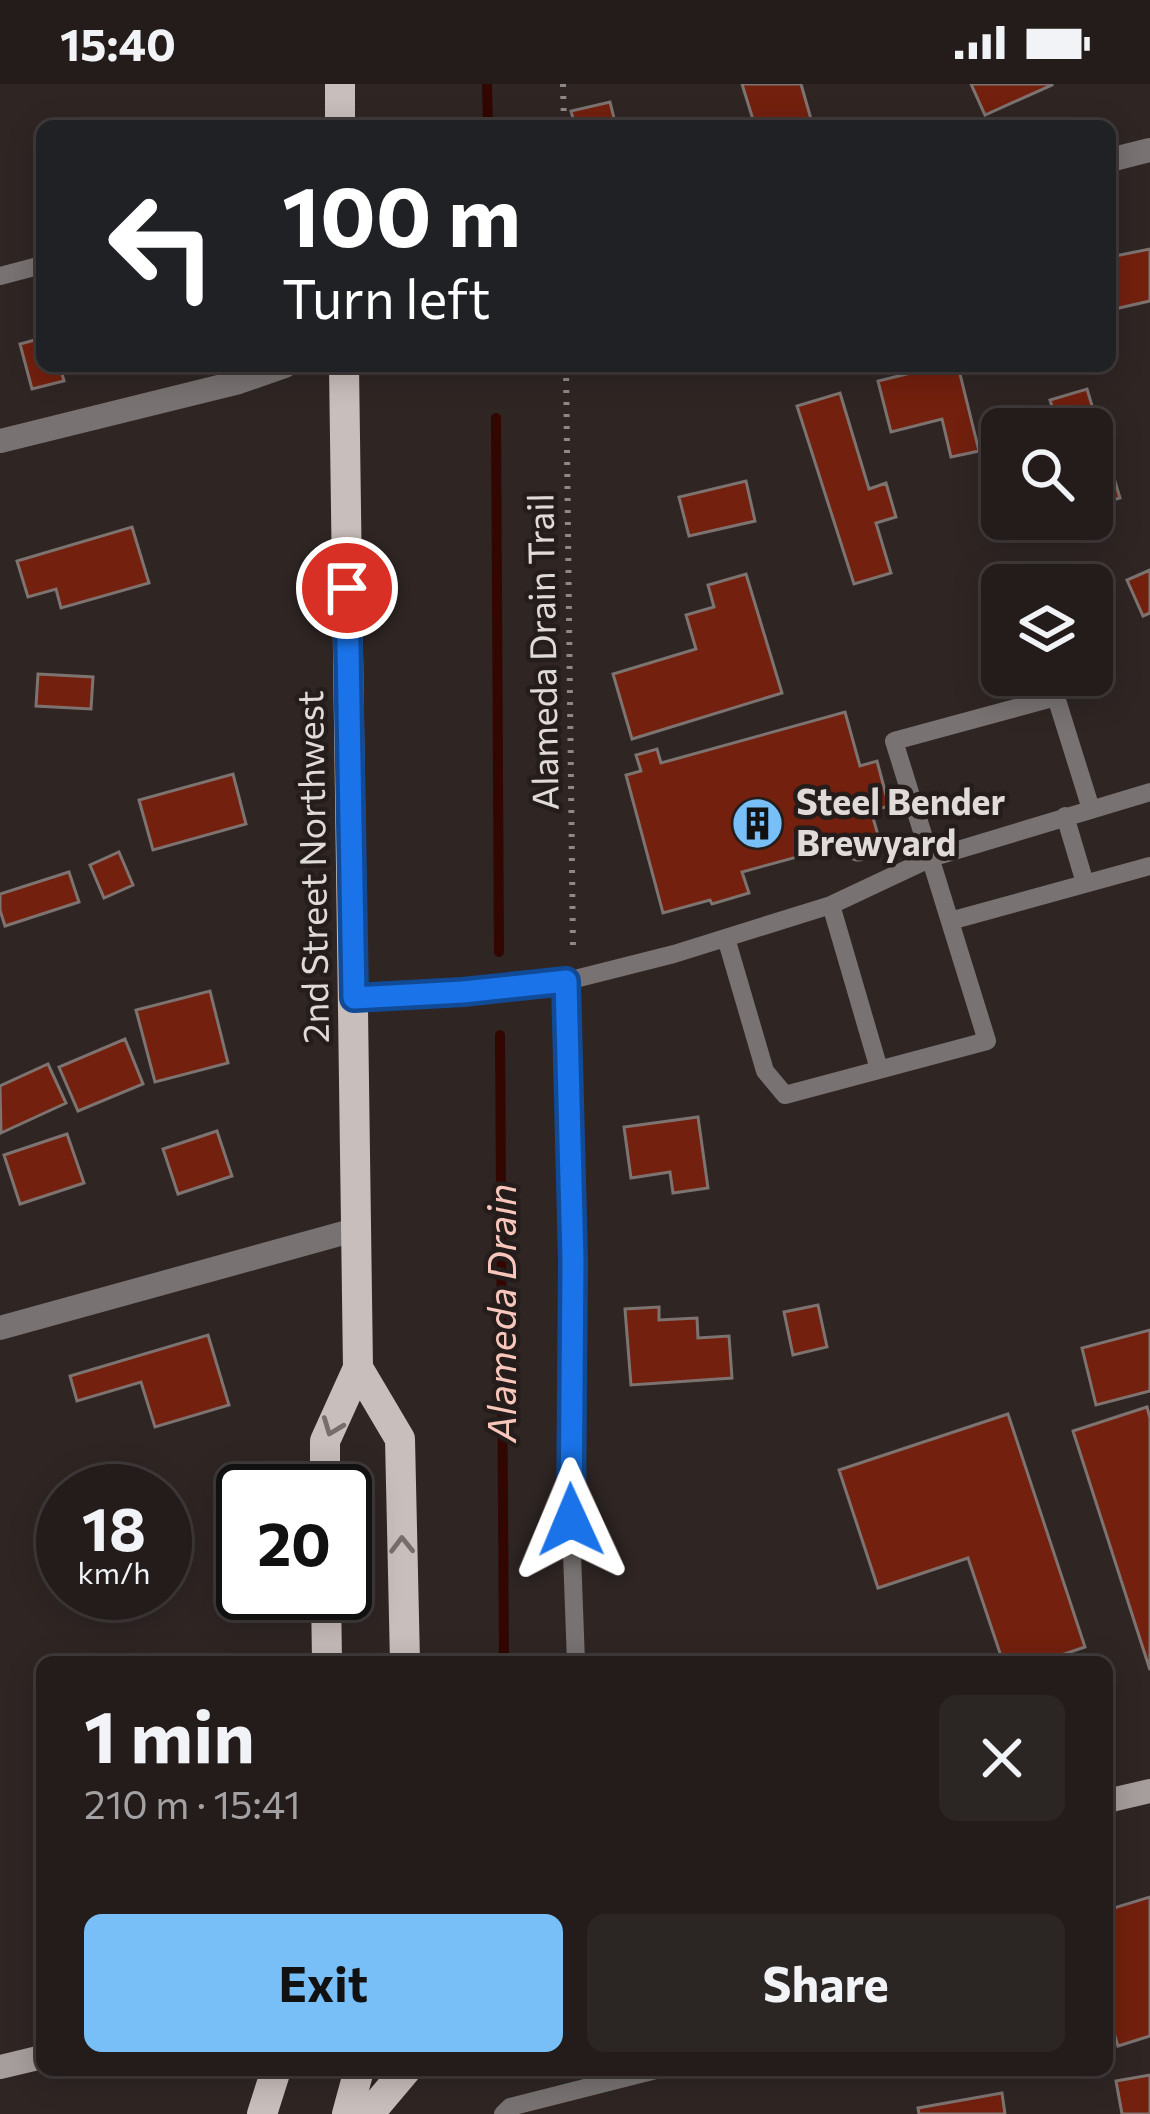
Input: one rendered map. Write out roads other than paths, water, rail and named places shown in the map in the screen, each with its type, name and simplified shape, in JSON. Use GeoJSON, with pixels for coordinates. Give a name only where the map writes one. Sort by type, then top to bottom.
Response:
{"type":"FeatureCollection","features":[{"type":"Feature","properties":{"kind":"main road"},"geometry":{"type":"LineString","coordinates":[[340,84],[340,120]]}},
{"type":"Feature","properties":{"kind":"main road","name":"2nd Street Northwest"},"geometry":{"type":"LineString","coordinates":[[325,1464],[325,1441],[358,1368],[344,372]]}},
{"type":"Feature","properties":{"kind":"main road"},"geometry":{"type":"LineString","coordinates":[[358,1368],[400,1439],[405,1656]]}},
{"type":"Feature","properties":{"kind":"main road"},"geometry":{"type":"LineString","coordinates":[[326,1620],[327,1656]]}},
{"type":"Feature","properties":{"kind":"main road"},"geometry":{"type":"LineString","coordinates":[[262,2114],[274,2076]]}},
{"type":"Feature","properties":{"kind":"main road"},"geometry":{"type":"LineString","coordinates":[[347,2114],[357,2076]]}},
{"type":"Feature","properties":{"kind":"main road"},"geometry":{"type":"LineString","coordinates":[[369,2114],[401,2076]]}},
{"type":"Feature","properties":{"kind":"street"},"geometry":{"type":"LineString","coordinates":[[1116,158],[1150,150]]}},
{"type":"Feature","properties":{"kind":"street"},"geometry":{"type":"LineString","coordinates":[[0,441],[268,372]]}},
{"type":"Feature","properties":{"kind":"street"},"geometry":{"type":"LineString","coordinates":[[0,1328],[358,1229]]}},
{"type":"Feature","properties":{"kind":"street"},"geometry":{"type":"LineString","coordinates":[[1113,1799],[1150,1790]]}},
{"type":"Feature","properties":{"kind":"street"},"geometry":{"type":"LineString","coordinates":[[0,2068],[36,2059]]}},
{"type":"Feature","properties":{"kind":"lane"},"geometry":{"type":"LineString","coordinates":[[0,276],[36,267]]}},
{"type":"Feature","properties":{"kind":"lane"},"geometry":{"type":"LineString","coordinates":[[726,938],[765,1071],[785,1094],[987,1041],[894,741],[1056,697],[1091,808]]}},
{"type":"Feature","properties":{"kind":"lane"},"geometry":{"type":"LineString","coordinates":[[354,998],[566,981],[674,954],[831,905],[931,858],[1150,792]]}},
{"type":"Feature","properties":{"kind":"lane"},"geometry":{"type":"LineString","coordinates":[[1065,816],[1085,883]]}},
{"type":"Feature","properties":{"kind":"lane"},"geometry":{"type":"LineString","coordinates":[[950,921],[1150,866]]}},
{"type":"Feature","properties":{"kind":"lane"},"geometry":{"type":"LineString","coordinates":[[831,905],[879,1070]]}},
{"type":"Feature","properties":{"kind":"lane"},"geometry":{"type":"LineString","coordinates":[[566,981],[573,1260],[569,1473],[576,1656]]}},
{"type":"Feature","properties":{"kind":"lane"},"geometry":{"type":"LineString","coordinates":[[503,2114],[510,2108],[633,2076]]}},
{"type":"Feature","properties":{"kind":"waterway","name":"Alameda Drain"},"geometry":{"type":"LineString","coordinates":[[487,84],[488,120]]}},
{"type":"Feature","properties":{"kind":"waterway","name":"Alameda Drain"},"geometry":{"type":"LineString","coordinates":[[496,418],[499,952]]}},
{"type":"Feature","properties":{"kind":"waterway","name":"Alameda Drain"},"geometry":{"type":"LineString","coordinates":[[500,1035],[504,1656]]}},
{"type":"Feature","properties":{"kind":"place","name":"Steel Bender Brewyard"},"geometry":{"type":"Point","coordinates":[757,823]}}]}
